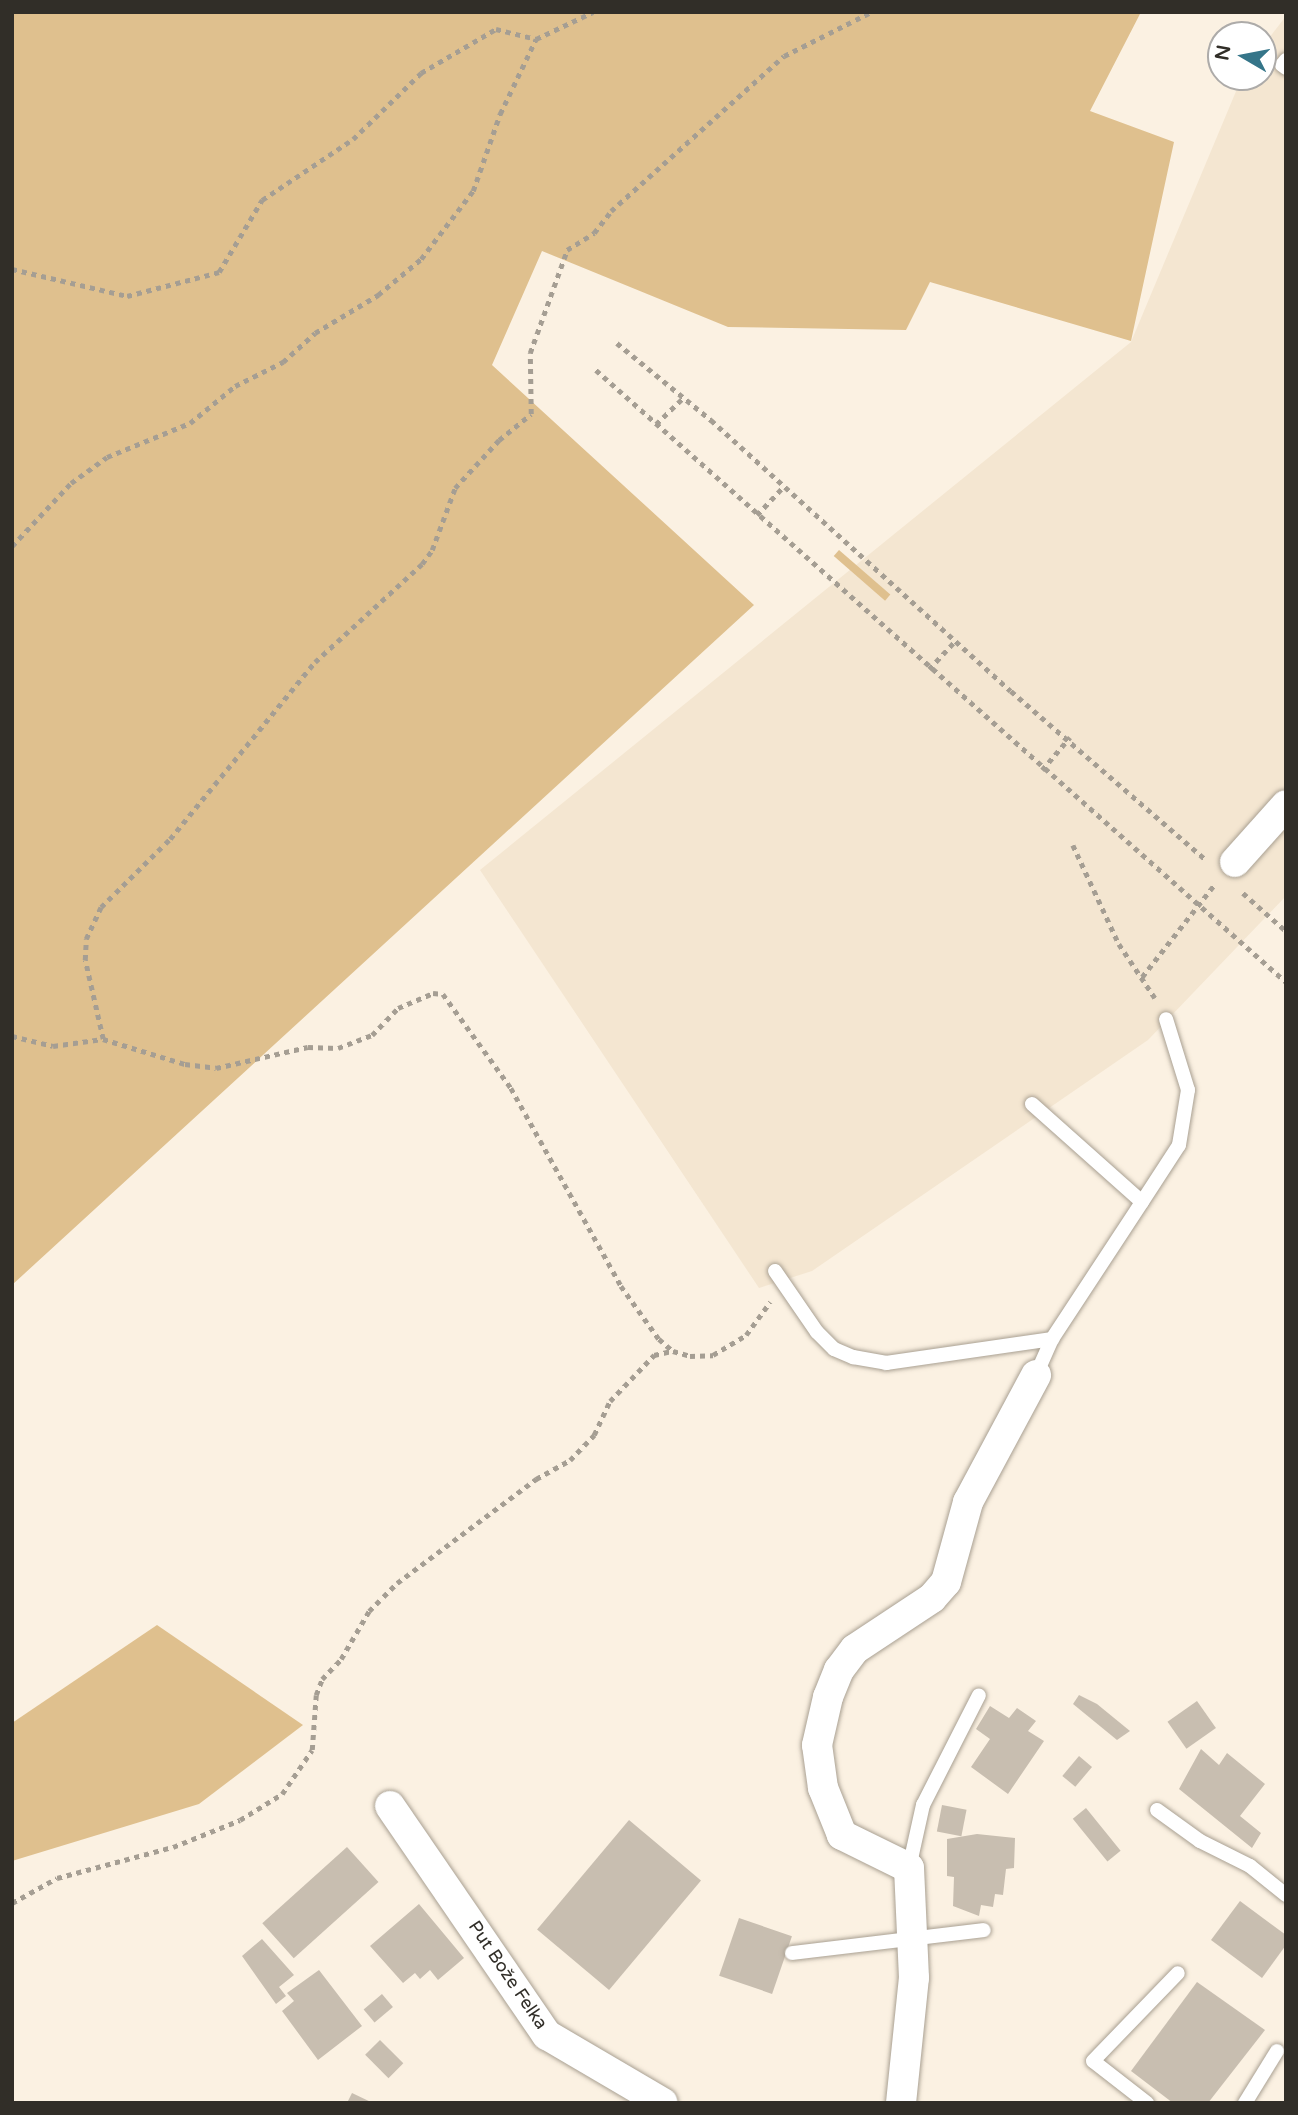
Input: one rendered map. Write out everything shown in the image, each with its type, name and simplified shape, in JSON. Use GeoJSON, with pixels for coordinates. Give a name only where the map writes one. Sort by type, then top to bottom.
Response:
{"type":"FeatureCollection","features":[{"type":"Feature","properties":{"kind":"street"},"geometry":{"type":"LineString","coordinates":[[1224,868],[1286,805]]}},
{"type":"Feature","properties":{"kind":"street"},"geometry":{"type":"LineString","coordinates":[[901,2103],[914,1978],[909,1868],[842,1835],[824,1788],[817,1745],[828,1697],[839,1670],[855,1649],[932,1598],[946,1582],[968,1502],[1036,1375]]}},
{"type":"Feature","properties":{"kind":"street","name":"Put Bože Felka"},"geometry":{"type":"LineString","coordinates":[[390,1806],[547,2035],[663,2103]]}},
{"type":"Feature","properties":{"kind":"lane"},"geometry":{"type":"LineString","coordinates":[[1286,60],[1282,65],[1286,68]]}},
{"type":"Feature","properties":{"kind":"lane"},"geometry":{"type":"LineString","coordinates":[[1036,1375],[1052,1339],[1179,1144],[1188,1090],[1166,1019]]}},
{"type":"Feature","properties":{"kind":"lane"},"geometry":{"type":"LineString","coordinates":[[1032,1104],[1142,1202]]}},
{"type":"Feature","properties":{"kind":"lane"},"geometry":{"type":"LineString","coordinates":[[775,1271],[817,1332],[834,1349],[853,1357],[886,1363],[1052,1339]]}},
{"type":"Feature","properties":{"kind":"lane"},"geometry":{"type":"LineString","coordinates":[[909,1868],[923,1805],[979,1695]]}},
{"type":"Feature","properties":{"kind":"lane"},"geometry":{"type":"LineString","coordinates":[[1157,1810],[1200,1841],[1250,1866],[1286,1895]]}},
{"type":"Feature","properties":{"kind":"lane"},"geometry":{"type":"LineString","coordinates":[[792,1953],[984,1930]]}},
{"type":"Feature","properties":{"kind":"lane"},"geometry":{"type":"LineString","coordinates":[[1147,2103],[1093,2061],[1178,1973]]}},
{"type":"Feature","properties":{"kind":"lane"},"geometry":{"type":"LineString","coordinates":[[1245,2103],[1277,2051]]}},
{"type":"Feature","properties":{"kind":"path"},"geometry":{"type":"LineString","coordinates":[[12,546],[71,483],[107,457],[190,423],[235,386],[283,362],[315,334],[378,295],[421,259],[474,191],[500,114],[536,39],[593,12]]}},
{"type":"Feature","properties":{"kind":"path"},"geometry":{"type":"LineString","coordinates":[[103,1040],[85,960],[86,939],[102,907],[170,839],[315,662],[422,564],[455,488],[499,440],[531,414],[530,353],[567,250],[594,233],[611,211],[784,57],[871,12]]}},
{"type":"Feature","properties":{"kind":"path"},"geometry":{"type":"LineString","coordinates":[[12,269],[127,296],[219,272],[262,200],[353,139],[421,73],[496,29],[536,39]]}},
{"type":"Feature","properties":{"kind":"path"},"geometry":{"type":"LineString","coordinates":[[617,343],[683,398],[955,641],[1224,868],[1142,977]]}},
{"type":"Feature","properties":{"kind":"path"},"geometry":{"type":"LineString","coordinates":[[596,370],[1042,770],[1286,982]]}},
{"type":"Feature","properties":{"kind":"path"},"geometry":{"type":"LineString","coordinates":[[656,424],[683,398]]}},
{"type":"Feature","properties":{"kind":"path"},"geometry":{"type":"LineString","coordinates":[[757,515],[783,487]]}},
{"type":"Feature","properties":{"kind":"path"},"geometry":{"type":"LineString","coordinates":[[929,669],[955,641]]}},
{"type":"Feature","properties":{"kind":"path"},"geometry":{"type":"LineString","coordinates":[[1042,770],[1070,737]]}},
{"type":"Feature","properties":{"kind":"path"},"geometry":{"type":"LineString","coordinates":[[1073,845],[1119,944],[1166,1019]]}},
{"type":"Feature","properties":{"kind":"path"},"geometry":{"type":"LineString","coordinates":[[1244,894],[1286,931]]}},
{"type":"Feature","properties":{"kind":"path"},"geometry":{"type":"LineString","coordinates":[[12,1036],[53,1046],[103,1040],[185,1064],[216,1068],[308,1047],[338,1048],[372,1035],[397,1008],[433,993],[443,994],[511,1088],[621,1286],[659,1339],[673,1351],[690,1356],[713,1355],[746,1335],[784,1285]]}},
{"type":"Feature","properties":{"kind":"path"},"geometry":{"type":"LineString","coordinates":[[12,1903],[57,1878],[173,1847],[218,1829],[282,1794],[312,1750],[316,1695],[321,1679],[341,1659],[369,1611],[397,1583],[536,1479],[570,1460],[594,1435],[610,1401],[654,1355],[659,1339]]}},
{"type":"Feature","properties":{"kind":"path"},"geometry":{"type":"LineString","coordinates":[[654,1355],[673,1351]]}},
{"type":"Feature","properties":{"kind":"shaded area"},"geometry":{"type":"Polygon","coordinates":[[[12,12],[1141,12],[1090,111],[1174,142],[1131,341],[930,282],[906,330],[728,327],[542,251],[492,365],[754,605],[12,1285],[12,12]]]}},
{"type":"Feature","properties":{"kind":"shaded area"},"geometry":{"type":"Polygon","coordinates":[[[1286,16],[1286,896],[1148,1040],[812,1271],[759,1288],[480,870],[1131,342],[1236,91],[1277,91],[1277,28],[1286,16]]]}},
{"type":"Feature","properties":{"kind":"shaded area"},"geometry":{"type":"Polygon","coordinates":[[[839,550],[890,595],[885,601],[834,556],[839,550]]]}},
{"type":"Feature","properties":{"kind":"shaded area"},"geometry":{"type":"Polygon","coordinates":[[[157,1625],[303,1725],[199,1804],[12,1861],[12,1723],[157,1625]]]}},
{"type":"Feature","properties":{"kind":"building"},"geometry":{"type":"Polygon","coordinates":[[[1079,1695],[1097,1704],[1130,1731],[1117,1740],[1073,1704],[1079,1695]]]}},
{"type":"Feature","properties":{"kind":"building"},"geometry":{"type":"Polygon","coordinates":[[[1197,1701],[1216,1728],[1186,1749],[1168,1722],[1197,1701]]]}},
{"type":"Feature","properties":{"kind":"building"},"geometry":{"type":"Polygon","coordinates":[[[990,1706],[1009,1718],[1017,1708],[1036,1721],[1028,1731],[1044,1741],[1008,1794],[971,1767],[990,1739],[976,1729],[990,1706]]]}},
{"type":"Feature","properties":{"kind":"building"},"geometry":{"type":"Polygon","coordinates":[[[1201,1749],[1219,1765],[1227,1753],[1265,1784],[1240,1816],[1261,1833],[1252,1848],[1179,1789],[1201,1749]]]}},
{"type":"Feature","properties":{"kind":"building"},"geometry":{"type":"Polygon","coordinates":[[[1079,1756],[1092,1767],[1075,1787],[1062,1776],[1079,1756]]]}},
{"type":"Feature","properties":{"kind":"building"},"geometry":{"type":"Polygon","coordinates":[[[942,1805],[967,1810],[961,1836],[937,1832],[942,1805]]]}},
{"type":"Feature","properties":{"kind":"building"},"geometry":{"type":"Polygon","coordinates":[[[1086,1808],[1121,1851],[1107,1861],[1073,1819],[1086,1808]]]}},
{"type":"Feature","properties":{"kind":"building"},"geometry":{"type":"Polygon","coordinates":[[[629,1820],[701,1880],[609,1990],[537,1930],[629,1820]]]}},
{"type":"Feature","properties":{"kind":"building"},"geometry":{"type":"Polygon","coordinates":[[[977,1834],[1015,1838],[1014,1868],[1006,1869],[1003,1895],[995,1894],[993,1907],[981,1905],[979,1916],[953,1906],[954,1877],[947,1876],[947,1839],[977,1834]]]}},
{"type":"Feature","properties":{"kind":"building"},"geometry":{"type":"Polygon","coordinates":[[[347,1847],[378,1882],[294,1958],[262,1923],[347,1847]]]}},
{"type":"Feature","properties":{"kind":"building"},"geometry":{"type":"Polygon","coordinates":[[[1240,1901],[1286,1935],[1286,1945],[1262,1978],[1211,1940],[1240,1901]]]}},
{"type":"Feature","properties":{"kind":"building"},"geometry":{"type":"Polygon","coordinates":[[[419,1904],[464,1958],[438,1980],[430,1970],[420,1979],[415,1973],[403,1983],[370,1946],[419,1904]]]}},
{"type":"Feature","properties":{"kind":"building"},"geometry":{"type":"Polygon","coordinates":[[[739,1918],[792,1936],[772,1994],[719,1976],[739,1918]]]}},
{"type":"Feature","properties":{"kind":"building"},"geometry":{"type":"Polygon","coordinates":[[[262,1939],[294,1975],[279,1987],[286,1996],[276,2004],[242,1956],[262,1939]]]}},
{"type":"Feature","properties":{"kind":"building"},"geometry":{"type":"Polygon","coordinates":[[[319,1970],[362,2026],[318,2060],[282,2011],[294,2001],[287,1993],[319,1970]]]}},
{"type":"Feature","properties":{"kind":"building"},"geometry":{"type":"Polygon","coordinates":[[[1197,1982],[1265,2030],[1208,2103],[1173,2103],[1131,2071],[1197,1982]]]}},
{"type":"Feature","properties":{"kind":"building"},"geometry":{"type":"Polygon","coordinates":[[[382,1994],[393,2007],[375,2022],[364,2009],[382,1994]]]}},
{"type":"Feature","properties":{"kind":"building"},"geometry":{"type":"Polygon","coordinates":[[[380,2040],[403,2063],[388,2078],[365,2055],[380,2040]]]}},
{"type":"Feature","properties":{"kind":"building"},"geometry":{"type":"Polygon","coordinates":[[[352,2093],[373,2103],[347,2103],[352,2093]]]}}]}
